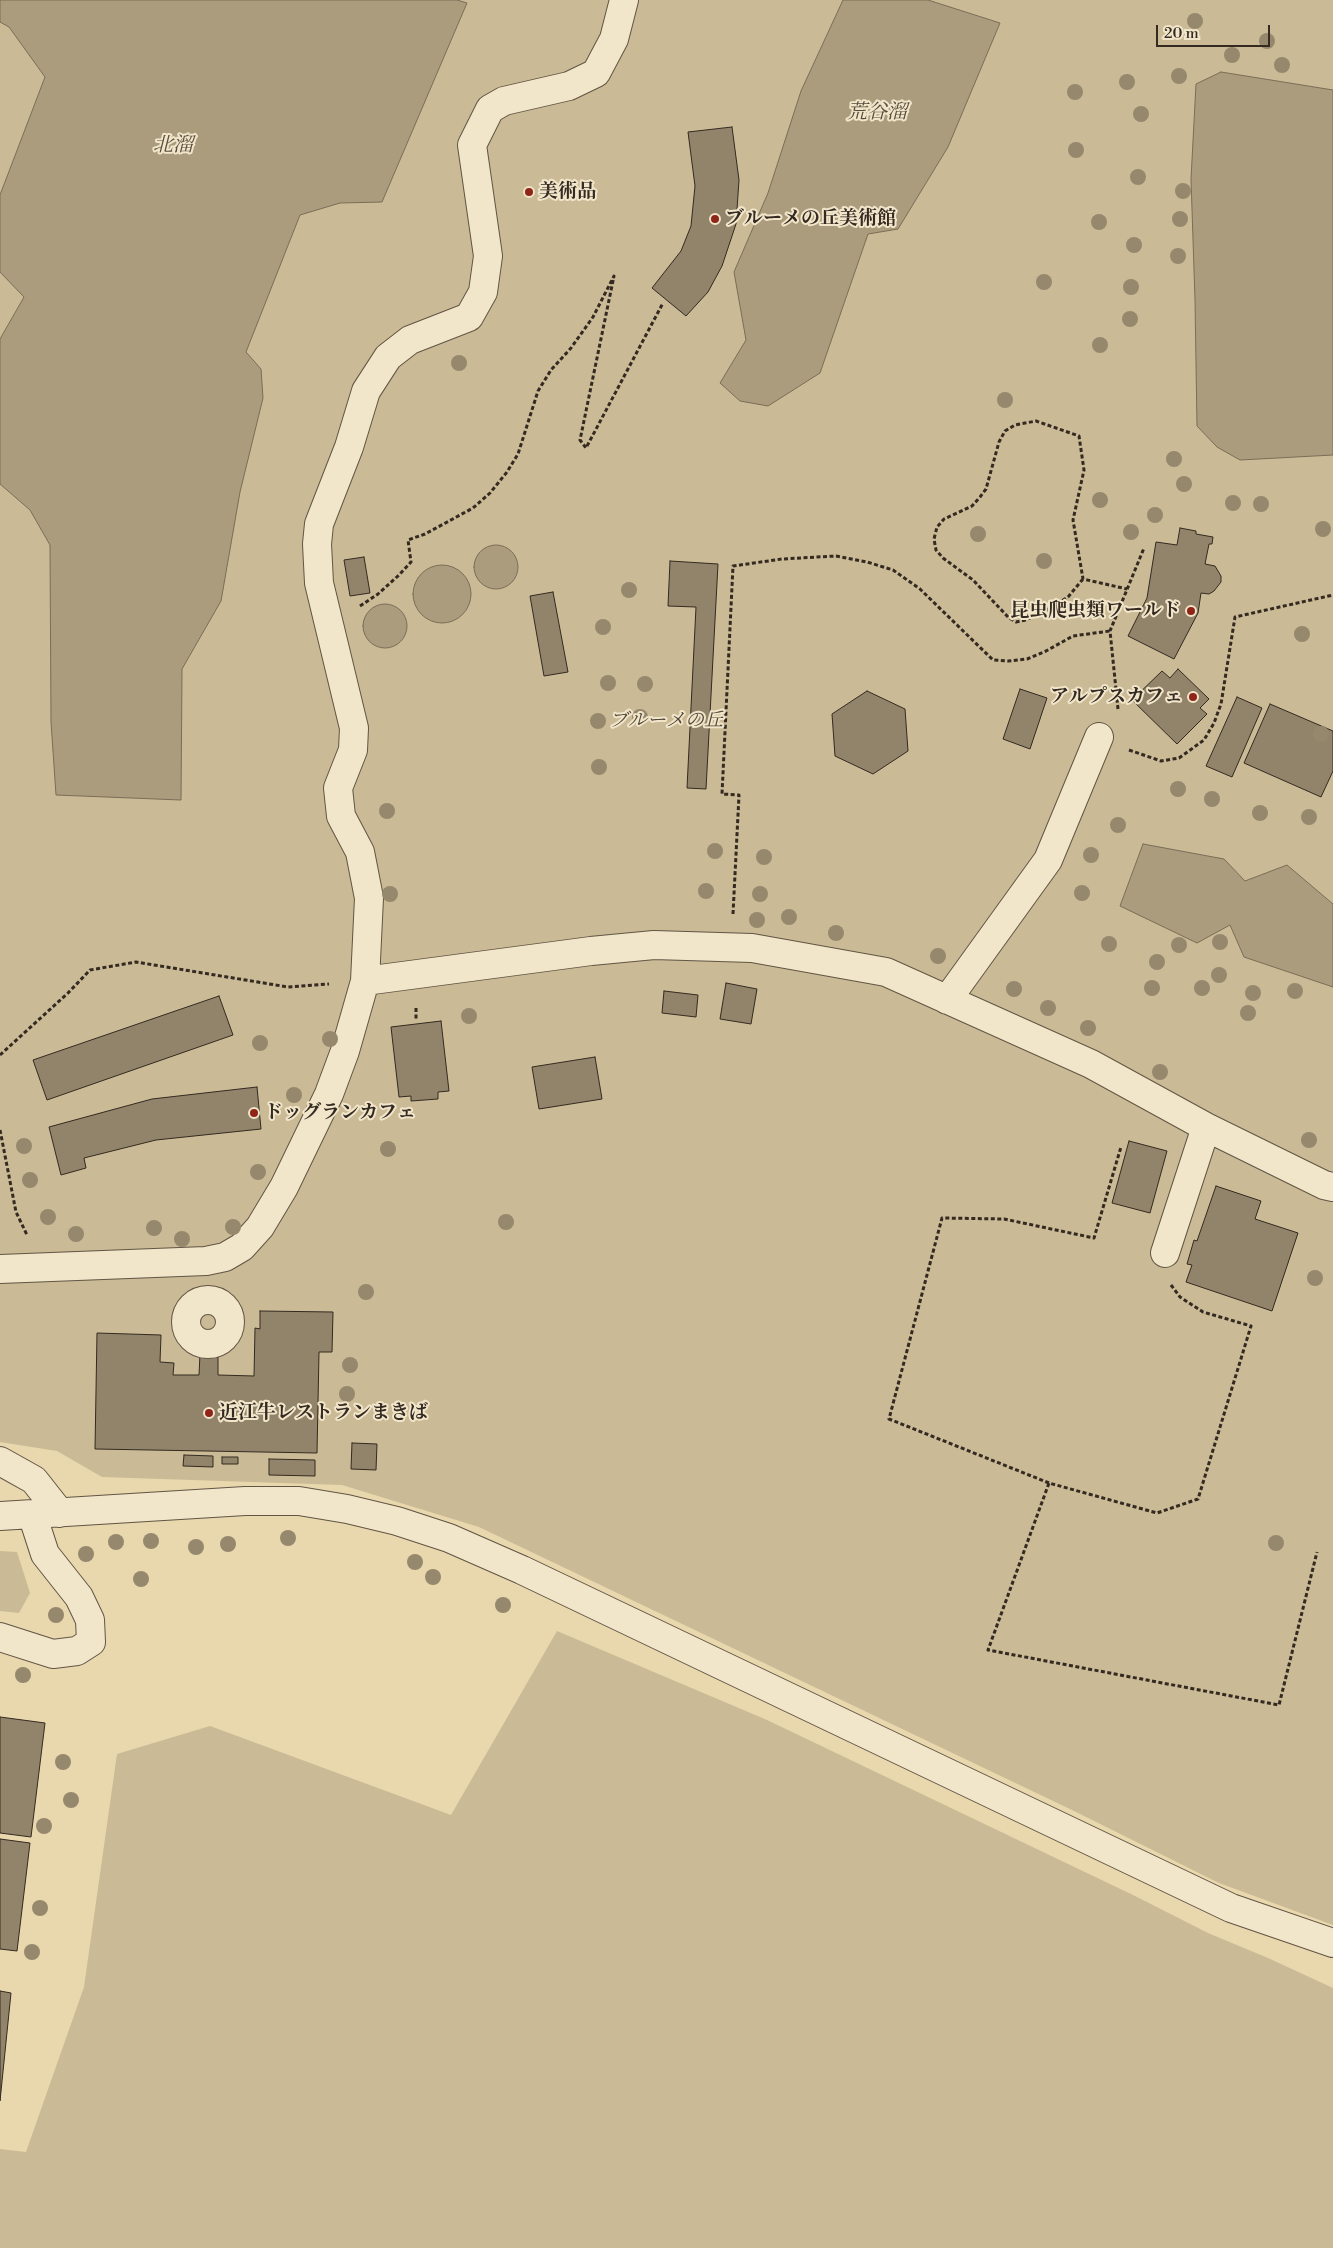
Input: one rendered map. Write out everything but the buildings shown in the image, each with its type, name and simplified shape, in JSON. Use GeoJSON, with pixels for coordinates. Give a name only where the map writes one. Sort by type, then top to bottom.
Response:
{"type":"FeatureCollection","features":[{"type":"Feature","properties":{"kind":"street"},"geometry":{"type":"LineString","coordinates":[[0,1269],[206,1261],[225,1257],[242,1247],[260,1227],[284,1188],[329,1094],[345,1051],[365,981],[369,898],[360,852],[341,816],[338,788],[353,750],[354,728],[319,583],[317,562],[319,524],[350,447],[366,391],[388,357],[410,340],[469,317],[483,292],[488,256],[472,145],[490,109],[504,101],[569,86],[596,73],[614,40],[624,0]]}},
{"type":"Feature","properties":{"kind":"street"},"geometry":{"type":"LineString","coordinates":[[947,1000],[1048,860],[1103,739]]}},
{"type":"Feature","properties":{"kind":"street"},"geometry":{"type":"LineString","coordinates":[[365,981],[636,947],[700,945],[752,948],[886,972],[1091,1064],[1206,1127],[1324,1185],[1333,1187]]}},
{"type":"Feature","properties":{"kind":"street"},"geometry":{"type":"LineString","coordinates":[[1165,1253],[1206,1127]]}},
{"type":"Feature","properties":{"kind":"street"},"geometry":{"type":"LineString","coordinates":[[206,1261],[208,1300]]}},
{"type":"Feature","properties":{"kind":"street"},"geometry":{"type":"LineString","coordinates":[[0,1461],[34,1480],[60,1513]]}},
{"type":"Feature","properties":{"kind":"street"},"geometry":{"type":"LineString","coordinates":[[0,1516],[245,1501],[299,1501],[347,1509],[397,1521],[450,1538],[522,1570],[1231,1908],[1333,1943]]}},
{"type":"Feature","properties":{"kind":"street"},"geometry":{"type":"LineString","coordinates":[[0,1637],[53,1654],[76,1651],[91,1642],[90,1620],[79,1597],[45,1554],[32,1514]]}},
{"type":"Feature","properties":{"kind":"path"},"geometry":{"type":"LineString","coordinates":[[327,620],[359,606],[378,594],[399,575],[411,562],[408,540],[425,534],[466,512],[490,493],[507,472],[518,454],[538,392],[551,370],[571,348],[593,318],[614,276],[580,440],[586,448],[663,303]]}},
{"type":"Feature","properties":{"kind":"path"},"geometry":{"type":"LineString","coordinates":[[1036,421],[1079,436],[1084,470],[1073,520],[1083,579],[1068,597],[1045,612],[1016,622],[1009,618],[973,580],[943,558],[936,550],[934,539],[937,527],[944,519],[972,506],[980,497],[986,489],[999,442],[1005,431],[1016,425],[1036,421]]}},
{"type":"Feature","properties":{"kind":"path"},"geometry":{"type":"LineString","coordinates":[[1144,548],[1110,631],[1120,722],[1103,739],[1161,761],[1179,758],[1190,752],[1204,740],[1214,723],[1221,704],[1235,617],[1333,595]]}},
{"type":"Feature","properties":{"kind":"path"},"geometry":{"type":"LineString","coordinates":[[732,947],[739,795],[722,794],[733,566],[782,559],[836,556],[867,562],[893,570],[920,589],[993,660],[1008,661],[1027,658],[1046,652],[1073,636],[1110,631]]}},
{"type":"Feature","properties":{"kind":"path"},"geometry":{"type":"LineString","coordinates":[[1083,579],[1127,589]]}},
{"type":"Feature","properties":{"kind":"path"},"geometry":{"type":"LineString","coordinates":[[0,1055],[68,994],[90,970],[136,962],[288,986],[365,981]]}},
{"type":"Feature","properties":{"kind":"path"},"geometry":{"type":"LineString","coordinates":[[0,1130],[2,1153],[16,1212],[41,1267]]}},
{"type":"Feature","properties":{"kind":"path"},"geometry":{"type":"LineString","coordinates":[[1121,1147],[1094,1238],[1004,1219],[942,1218],[889,1419],[1049,1483],[1157,1512],[1198,1499],[1252,1326],[1203,1312],[1180,1297],[1169,1283],[1164,1272],[1165,1253]]}},
{"type":"Feature","properties":{"kind":"path"},"geometry":{"type":"LineString","coordinates":[[1049,1483],[988,1650],[1279,1705],[1317,1552]]}},
{"type":"Feature","properties":{"kind":"green space","name":"ブルーメの丘"},"geometry":{"type":"Polygon","coordinates":[[[0,0],[1333,0],[1333,1925],[1219,1883],[1072,1810],[479,1527],[342,1485],[102,1477],[57,1451],[0,1442],[0,0]]]}},
{"type":"Feature","properties":{"kind":"green space"},"geometry":{"type":"Polygon","coordinates":[[[0,1551],[17,1552],[30,1593],[19,1613],[0,1611],[0,1551]]]}},
{"type":"Feature","properties":{"kind":"green space"},"geometry":{"type":"Polygon","coordinates":[[[557,1631],[767,1720],[1135,1896],[1208,1933],[1333,1988],[1333,2248],[0,2248],[0,2149],[26,2152],[84,1987],[117,1754],[210,1726],[451,1815],[557,1631]]]}},
{"type":"Feature","properties":{"kind":"water","name":"北溜"},"geometry":{"type":"Polygon","coordinates":[[[0,0],[457,0],[467,3],[382,202],[340,203],[300,215],[246,352],[261,369],[263,398],[240,492],[221,601],[182,669],[181,800],[56,795],[51,722],[50,545],[30,510],[0,484],[0,339],[24,297],[0,272],[0,195],[45,77],[9,27],[0,22],[0,0]]]}},
{"type":"Feature","properties":{"kind":"water","name":"荒谷溜"},"geometry":{"type":"Polygon","coordinates":[[[843,0],[928,0],[1000,23],[948,147],[898,229],[868,234],[820,373],[768,406],[740,401],[720,383],[746,340],[734,272],[768,193],[801,91],[843,0]]]}},
{"type":"Feature","properties":{"kind":"water"},"geometry":{"type":"Polygon","coordinates":[[[1221,72],[1333,90],[1333,455],[1240,460],[1217,447],[1197,426],[1191,179],[1196,84],[1221,72]]]}},
{"type":"Feature","properties":{"kind":"water"},"geometry":{"type":"Polygon","coordinates":[[[496,545],[508,549],[514,555],[518,567],[514,579],[508,585],[496,589],[484,585],[478,579],[474,567],[478,555],[484,549],[496,545]]]}},
{"type":"Feature","properties":{"kind":"water"},"geometry":{"type":"Polygon","coordinates":[[[442,565],[453,567],[463,573],[469,583],[471,594],[469,605],[463,615],[453,621],[442,623],[431,621],[421,615],[415,605],[413,594],[415,583],[421,573],[431,567],[442,565]]]}},
{"type":"Feature","properties":{"kind":"water"},"geometry":{"type":"Polygon","coordinates":[[[381,604],[389,604],[401,610],[407,626],[401,642],[389,648],[381,648],[369,642],[363,630],[363,622],[369,610],[381,604]]]}},
{"type":"Feature","properties":{"kind":"water"},"geometry":{"type":"Polygon","coordinates":[[[1143,844],[1224,859],[1245,881],[1287,865],[1333,904],[1333,987],[1244,957],[1230,925],[1197,943],[1120,906],[1143,844]]]}},
{"type":"Feature","properties":{"kind":"place","name":"美術品"},"geometry":{"type":"Point","coordinates":[529,192]}},
{"type":"Feature","properties":{"kind":"place","name":"ブルーメの丘美術館"},"geometry":{"type":"Point","coordinates":[715,219]}},
{"type":"Feature","properties":{"kind":"place","name":"昆虫爬虫類ワールド"},"geometry":{"type":"Point","coordinates":[1191,611]}},
{"type":"Feature","properties":{"kind":"place","name":"アルプスカフェ"},"geometry":{"type":"Point","coordinates":[1193,697]}},
{"type":"Feature","properties":{"kind":"place","name":"ドッグランカフェ"},"geometry":{"type":"Point","coordinates":[254,1113]}},
{"type":"Feature","properties":{"kind":"place","name":"近江牛レストランまきば"},"geometry":{"type":"Point","coordinates":[209,1413]}}]}
